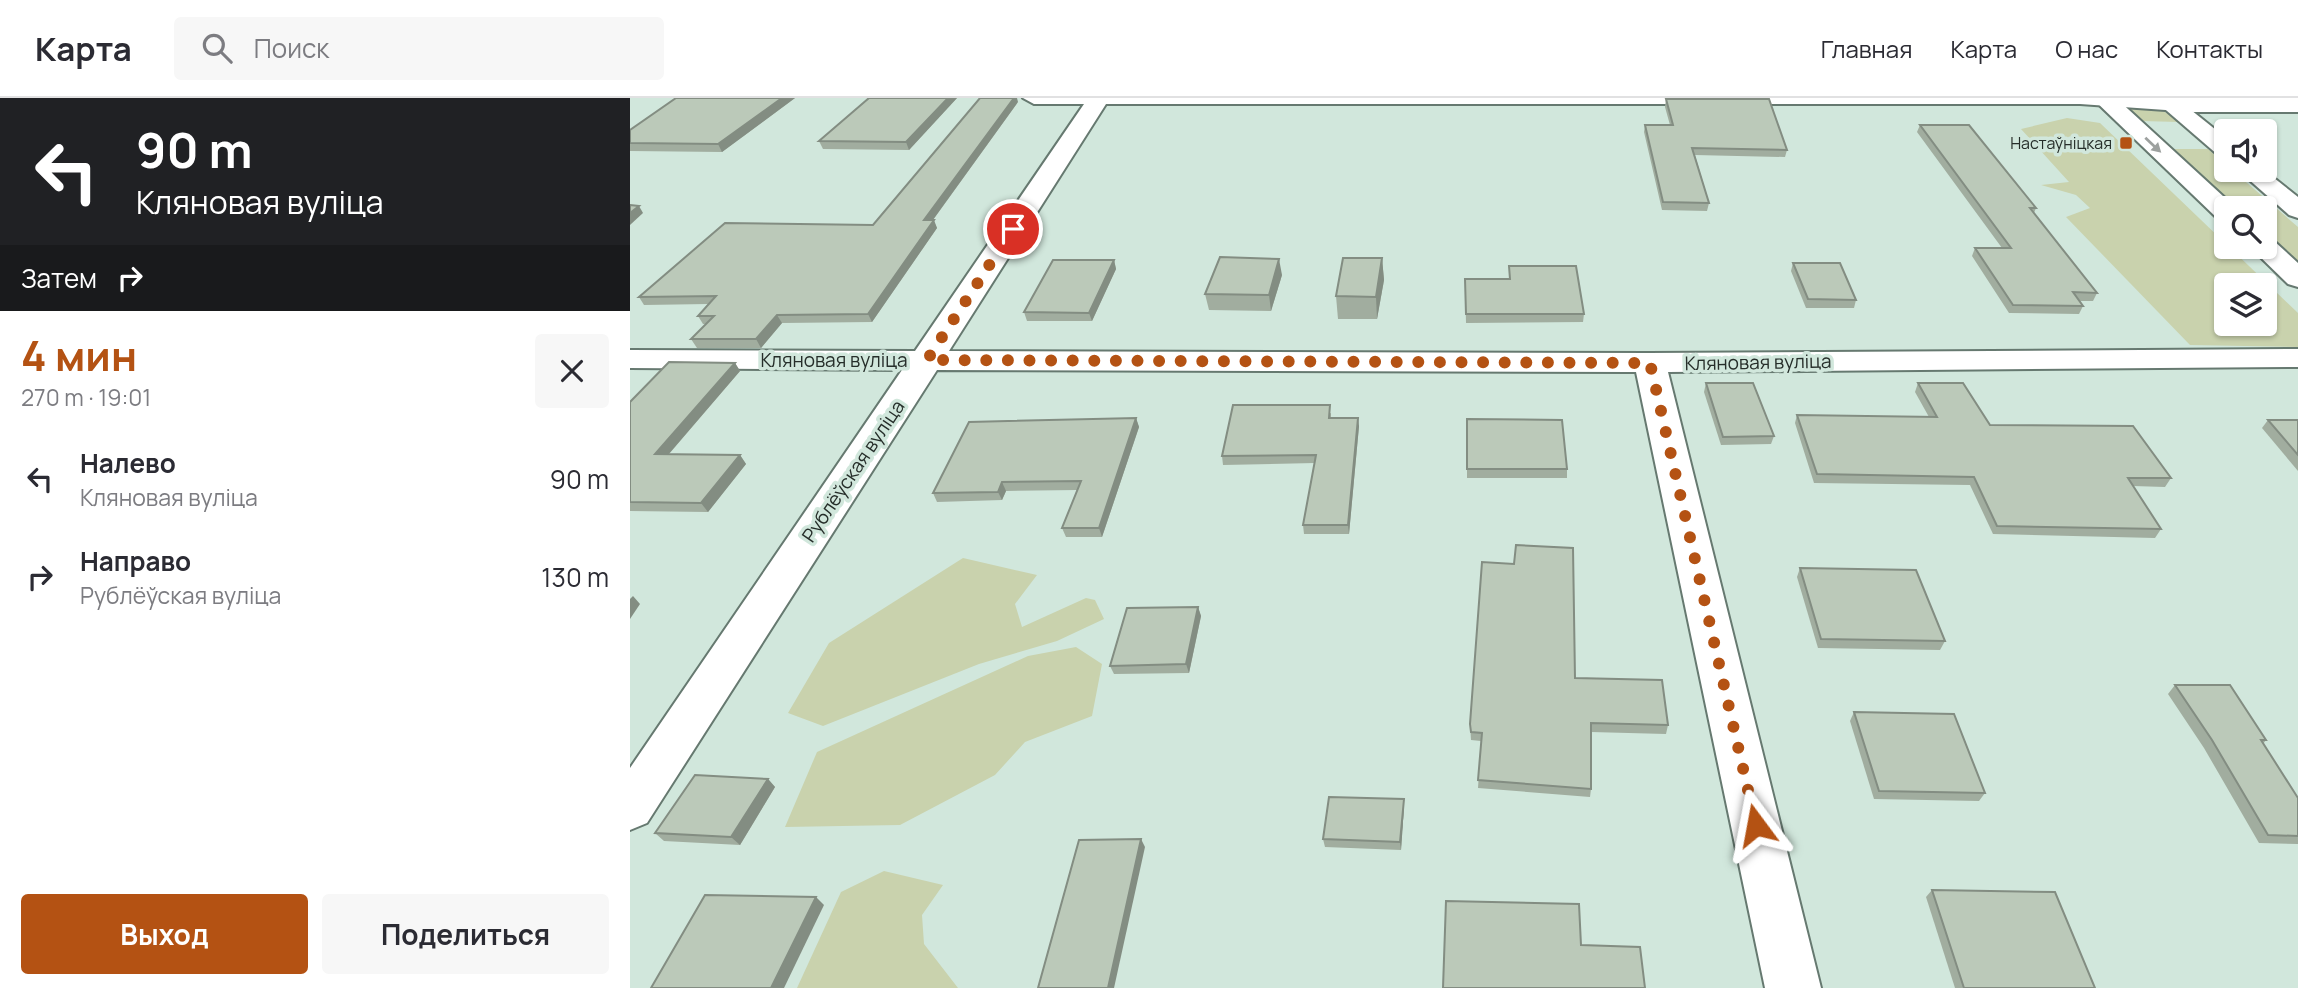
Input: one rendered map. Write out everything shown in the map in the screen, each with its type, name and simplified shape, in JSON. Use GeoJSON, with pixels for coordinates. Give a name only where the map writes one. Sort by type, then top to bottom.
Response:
{"type":"FeatureCollection","features":[{"type":"Feature","properties":{"kind":"street"},"geometry":{"type":"LineString","coordinates":[[1034,98],[2104,99],[2298,106]]}},
{"type":"Feature","properties":{"kind":"street","name":"Рублёўская вуліца"},"geometry":{"type":"LineString","coordinates":[[630,808],[1098,98]]}},
{"type":"Feature","properties":{"kind":"street"},"geometry":{"type":"LineString","coordinates":[[2104,99],[2214,201]]}},
{"type":"Feature","properties":{"kind":"street"},"geometry":{"type":"LineString","coordinates":[[2166,100],[2214,140]]}},
{"type":"Feature","properties":{"kind":"street"},"geometry":{"type":"LineString","coordinates":[[2265,182],[2298,209]]}},
{"type":"Feature","properties":{"kind":"street"},"geometry":{"type":"LineString","coordinates":[[2277,259],[2298,278]]}},
{"type":"Feature","properties":{"kind":"street","name":"Кляновая вуліца"},"geometry":{"type":"LineString","coordinates":[[630,359],[1650,363],[2298,358]]}},
{"type":"Feature","properties":{"kind":"street"},"geometry":{"type":"LineString","coordinates":[[1650,363],[1793,988]]}},
{"type":"Feature","properties":{"kind":"green space"},"geometry":{"type":"Polygon","coordinates":[[[2140,104],[2158,107],[2179,122],[2141,121],[2128,108],[2140,104]]]}},
{"type":"Feature","properties":{"kind":"green space"},"geometry":{"type":"Polygon","coordinates":[[[2067,118],[2100,123],[2214,232],[2214,259],[2242,259],[2256,273],[2214,273],[2214,336],[2277,336],[2277,293],[2298,313],[2298,347],[2190,345],[2066,217],[2090,208],[2076,195],[2041,185],[2069,182],[2021,129],[2067,118]]]}},
{"type":"Feature","properties":{"kind":"green space"},"geometry":{"type":"Polygon","coordinates":[[[2172,149],[2208,149],[2214,154],[2214,182],[2246,182],[2262,196],[2225,196],[2172,149]]]}},
{"type":"Feature","properties":{"kind":"green space"},"geometry":{"type":"Polygon","coordinates":[[[2277,209],[2298,227],[2298,261],[2277,243],[2277,209]]]}},
{"type":"Feature","properties":{"kind":"green space"},"geometry":{"type":"Polygon","coordinates":[[[963,558],[1037,575],[1015,604],[1022,627],[1086,598],[1095,600],[1104,619],[1057,641],[979,664],[823,726],[788,713],[829,643],[963,558]]]}},
{"type":"Feature","properties":{"kind":"green space"},"geometry":{"type":"Polygon","coordinates":[[[1076,647],[1102,664],[1092,716],[1025,742],[995,775],[900,825],[785,827],[817,752],[1028,656],[1076,647]]]}},
{"type":"Feature","properties":{"kind":"green space"},"geometry":{"type":"Polygon","coordinates":[[[884,871],[943,885],[922,915],[924,944],[958,988],[797,988],[841,892],[884,871]]]}},
{"type":"Feature","properties":{"kind":"building"},"geometry":{"type":"Polygon","coordinates":[[[676,98],[782,98],[718,144],[630,143],[630,130],[676,98]]]}},
{"type":"Feature","properties":{"kind":"building"},"geometry":{"type":"Polygon","coordinates":[[[869,98],[948,98],[906,142],[819,141],[869,98]]]}},
{"type":"Feature","properties":{"kind":"building"},"geometry":{"type":"Polygon","coordinates":[[[980,98],[1014,98],[924,220],[934,220],[868,314],[777,315],[756,339],[691,339],[714,316],[698,316],[716,296],[639,297],[725,223],[873,225],[980,98]]]}},
{"type":"Feature","properties":{"kind":"building"},"geometry":{"type":"Polygon","coordinates":[[[1666,99],[1769,99],[1787,150],[1692,148],[1709,203],[1663,202],[1645,125],[1673,125],[1666,99]]]}},
{"type":"Feature","properties":{"kind":"building"},"geometry":{"type":"Polygon","coordinates":[[[1920,125],[1969,125],[2036,208],[2030,208],[2097,293],[2073,292],[2083,306],[2013,305],[1975,248],[2011,248],[1920,125]]]}},
{"type":"Feature","properties":{"kind":"building"},"geometry":{"type":"Polygon","coordinates":[[[630,205],[639,206],[630,213],[630,205]]]}},
{"type":"Feature","properties":{"kind":"building"},"geometry":{"type":"Polygon","coordinates":[[[1220,257],[1279,259],[1269,295],[1205,294],[1220,257]]]}},
{"type":"Feature","properties":{"kind":"building"},"geometry":{"type":"Polygon","coordinates":[[[1343,258],[1382,258],[1376,297],[1336,296],[1343,258]]]}},
{"type":"Feature","properties":{"kind":"building"},"geometry":{"type":"Polygon","coordinates":[[[1053,260],[1114,260],[1089,313],[1024,312],[1053,260]]]}},
{"type":"Feature","properties":{"kind":"building"},"geometry":{"type":"Polygon","coordinates":[[[1793,263],[1840,263],[1856,300],[1808,299],[1793,263]]]}},
{"type":"Feature","properties":{"kind":"building"},"geometry":{"type":"Polygon","coordinates":[[[1509,266],[1576,266],[1584,314],[1466,314],[1465,279],[1510,279],[1509,266]]]}},
{"type":"Feature","properties":{"kind":"building"},"geometry":{"type":"Polygon","coordinates":[[[669,362],[735,363],[655,454],[740,455],[701,503],[630,502],[630,402],[669,362]]]}},
{"type":"Feature","properties":{"kind":"building"},"geometry":{"type":"Polygon","coordinates":[[[1706,383],[1753,383],[1774,436],[1723,437],[1706,383]]]}},
{"type":"Feature","properties":{"kind":"building"},"geometry":{"type":"Polygon","coordinates":[[[1918,383],[1963,383],[1990,425],[2133,426],[2171,478],[2128,478],[2161,529],[1997,526],[1974,477],[1817,474],[1797,415],[1937,417],[1918,383]]]}},
{"type":"Feature","properties":{"kind":"building"},"geometry":{"type":"Polygon","coordinates":[[[1233,405],[1330,405],[1329,418],[1358,418],[1348,525],[1303,525],[1316,455],[1222,456],[1233,405]]]}},
{"type":"Feature","properties":{"kind":"building"},"geometry":{"type":"Polygon","coordinates":[[[1136,418],[1099,528],[1062,528],[1081,481],[1002,482],[998,492],[933,493],[969,422],[1136,418]]]}},
{"type":"Feature","properties":{"kind":"building"},"geometry":{"type":"Polygon","coordinates":[[[1467,419],[1562,420],[1567,469],[1467,469],[1467,419]]]}},
{"type":"Feature","properties":{"kind":"building"},"geometry":{"type":"Polygon","coordinates":[[[2268,420],[2298,420],[2298,455],[2268,420]]]}},
{"type":"Feature","properties":{"kind":"building"},"geometry":{"type":"Polygon","coordinates":[[[1516,545],[1573,548],[1575,678],[1662,680],[1668,725],[1591,723],[1591,789],[1478,780],[1482,733],[1471,732],[1470,724],[1482,562],[1514,564],[1516,545]]]}},
{"type":"Feature","properties":{"kind":"building"},"geometry":{"type":"Polygon","coordinates":[[[1800,568],[1916,570],[1945,641],[1821,639],[1800,568]]]}},
{"type":"Feature","properties":{"kind":"building"},"geometry":{"type":"Polygon","coordinates":[[[1198,607],[1186,664],[1110,666],[1127,608],[1198,607]]]}},
{"type":"Feature","properties":{"kind":"building"},"geometry":{"type":"Polygon","coordinates":[[[2175,685],[2230,685],[2266,740],[2261,740],[2298,798],[2298,836],[2268,835],[2212,740],[2175,685]]]}},
{"type":"Feature","properties":{"kind":"building"},"geometry":{"type":"Polygon","coordinates":[[[1854,712],[1954,714],[1985,793],[1879,791],[1854,712]]]}},
{"type":"Feature","properties":{"kind":"building"},"geometry":{"type":"Polygon","coordinates":[[[695,775],[768,779],[731,837],[655,833],[695,775]]]}},
{"type":"Feature","properties":{"kind":"building"},"geometry":{"type":"Polygon","coordinates":[[[1329,797],[1404,799],[1400,842],[1323,839],[1329,797]]]}},
{"type":"Feature","properties":{"kind":"building"},"geometry":{"type":"Polygon","coordinates":[[[1141,839],[1108,988],[1038,988],[1079,840],[1141,839]]]}},
{"type":"Feature","properties":{"kind":"building"},"geometry":{"type":"Polygon","coordinates":[[[1932,890],[2055,892],[2095,988],[1964,988],[1932,890]]]}},
{"type":"Feature","properties":{"kind":"building"},"geometry":{"type":"Polygon","coordinates":[[[705,895],[816,897],[771,988],[651,988],[705,895]]]}},
{"type":"Feature","properties":{"kind":"building"},"geometry":{"type":"Polygon","coordinates":[[[1446,901],[1579,904],[1581,945],[1640,947],[1645,988],[1443,988],[1446,901]]]}},
{"type":"Feature","properties":{"kind":"place","name":"Настаўніцкая"},"geometry":{"type":"Point","coordinates":[2126,143]}},
{"type":"Feature","properties":{"kind":"route"},"geometry":{"type":"LineString","coordinates":[[1013,229],[927,360],[1650,363],[1756,825]]}}]}
